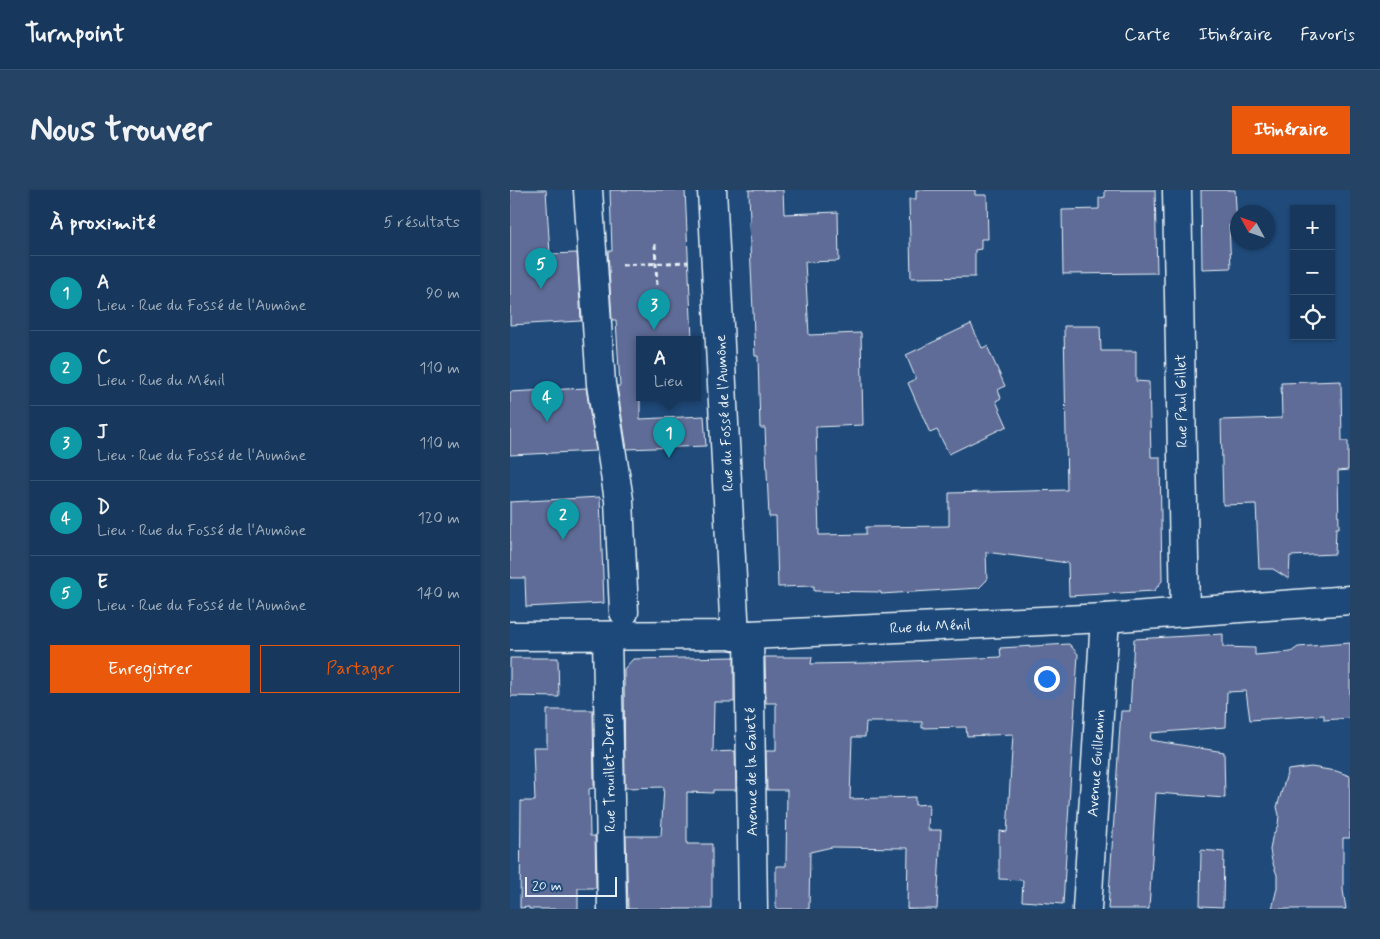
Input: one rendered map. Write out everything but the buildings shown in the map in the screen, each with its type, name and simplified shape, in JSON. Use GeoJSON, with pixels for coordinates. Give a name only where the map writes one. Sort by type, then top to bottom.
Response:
{"type":"FeatureCollection","features":[{"type":"Feature","properties":{"kind":"street"},"geometry":{"type":"LineString","coordinates":[[588,190],[601,384],[619,500],[624,612]]}},
{"type":"Feature","properties":{"kind":"street","name":"Rue du Fossé de l'Aumône"},"geometry":{"type":"LineString","coordinates":[[712,190],[742,636]]}},
{"type":"Feature","properties":{"kind":"street","name":"Rue Paul Gillet"},"geometry":{"type":"LineString","coordinates":[[1177,190],[1185,612]]}},
{"type":"Feature","properties":{"kind":"street","name":"Rue du Ménil"},"geometry":{"type":"LineString","coordinates":[[510,636],[742,636],[1105,618],[1350,600]]}},
{"type":"Feature","properties":{"kind":"street","name":"Avenue Guillemin"},"geometry":{"type":"LineString","coordinates":[[1087,909],[1105,618]]}},
{"type":"Feature","properties":{"kind":"street","name":"Rue Trouillet-Derel"},"geometry":{"type":"LineString","coordinates":[[607,636],[612,909]]}},
{"type":"Feature","properties":{"kind":"street","name":"Avenue de la Gaieté"},"geometry":{"type":"LineString","coordinates":[[742,636],[754,909]]}},
{"type":"Feature","properties":{"kind":"path"},"geometry":{"type":"LineString","coordinates":[[655,244],[658,286]]}},
{"type":"Feature","properties":{"kind":"path"},"geometry":{"type":"LineString","coordinates":[[594,267],[697,261]]}},
{"type":"Feature","properties":{"kind":"place","name":"E"},"geometry":{"type":"Point","coordinates":[541,289]}},
{"type":"Feature","properties":{"kind":"place","name":"J"},"geometry":{"type":"Point","coordinates":[654,330]}},
{"type":"Feature","properties":{"kind":"place","name":"D"},"geometry":{"type":"Point","coordinates":[547,422]}},
{"type":"Feature","properties":{"kind":"place","name":"A"},"geometry":{"type":"Point","coordinates":[669,458]}},
{"type":"Feature","properties":{"kind":"place","name":"C"},"geometry":{"type":"Point","coordinates":[563,540]}}]}
